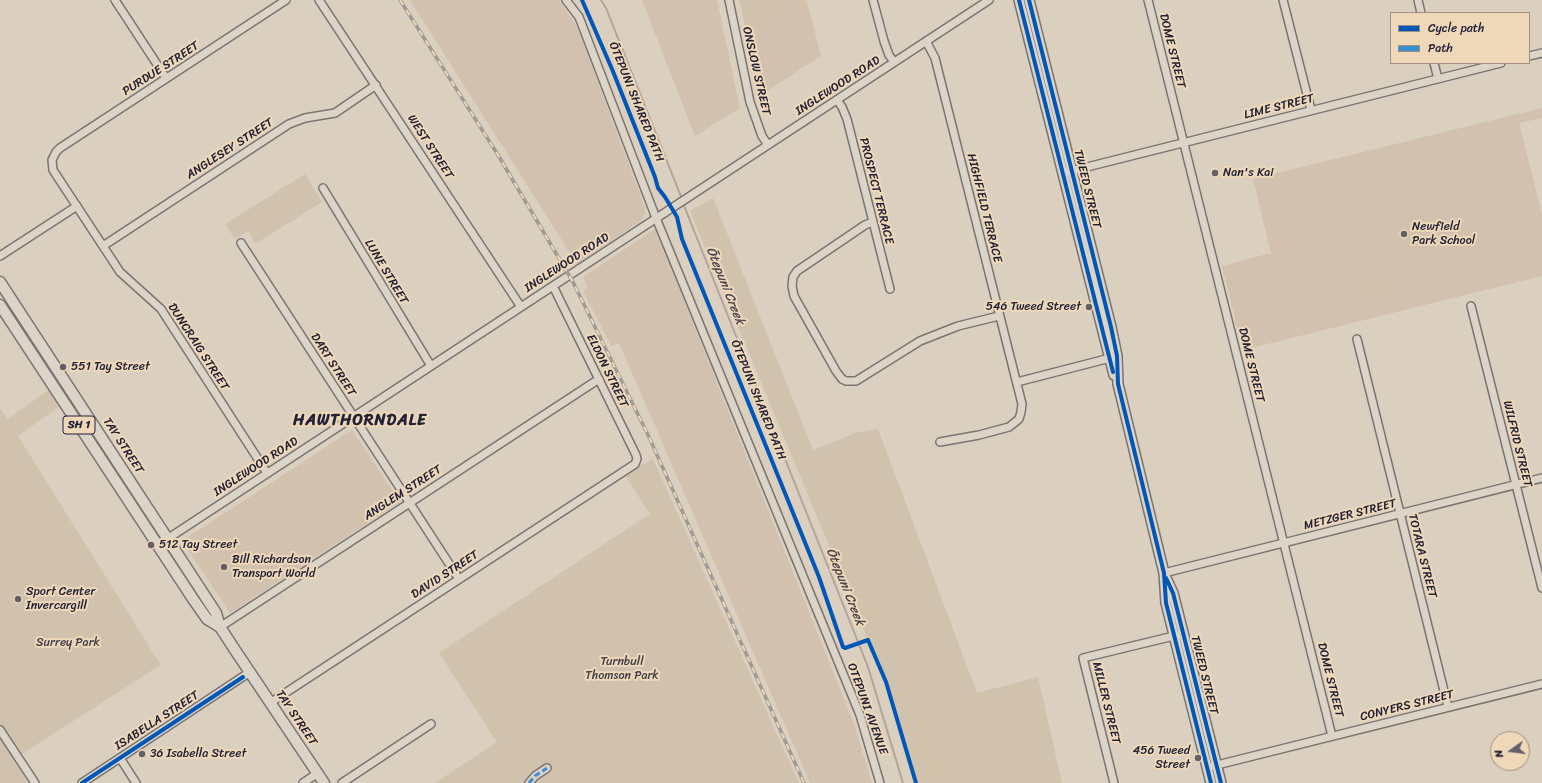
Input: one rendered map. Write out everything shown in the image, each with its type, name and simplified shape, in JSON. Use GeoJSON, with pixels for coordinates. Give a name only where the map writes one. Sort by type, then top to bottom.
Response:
{"type":"FeatureCollection","features":[{"type":"Feature","properties":{"kind":"highway","name":"TAY STREET"},"geometry":{"type":"LineString","coordinates":[[0,282],[216,613],[220,626],[324,783]]}},
{"type":"Feature","properties":{"kind":"highway","name":"TAY STREET"},"geometry":{"type":"LineString","coordinates":[[0,305],[207,619],[220,626]]}},
{"type":"Feature","properties":{"kind":"highway"},"geometry":{"type":"LineString","coordinates":[[40,366],[50,359]]}},
{"type":"Feature","properties":{"kind":"highway"},"geometry":{"type":"LineString","coordinates":[[98,454],[108,447]]}},
{"type":"Feature","properties":{"kind":"main road","name":"TWEED STREET"},"geometry":{"type":"LineString","coordinates":[[1019,0],[1109,320],[1113,357],[1112,370],[1118,384],[1164,573],[1173,593],[1179,635],[1212,766],[1221,783]]}},
{"type":"Feature","properties":{"kind":"main road","name":"TWEED STREET"},"geometry":{"type":"LineString","coordinates":[[1029,0],[1067,172]]}},
{"type":"Feature","properties":{"kind":"main road","name":"TWEED STREET"},"geometry":{"type":"LineString","coordinates":[[1211,783],[1212,766]]}},
{"type":"Feature","properties":{"kind":"street"},"geometry":{"type":"LineString","coordinates":[[115,0],[166,78]]}},
{"type":"Feature","properties":{"kind":"street","name":"PURDUE STREET"},"geometry":{"type":"LineString","coordinates":[[52,160],[60,148],[286,0]]}},
{"type":"Feature","properties":{"kind":"street","name":"WEST STREET"},"geometry":{"type":"LineString","coordinates":[[319,0],[521,307]]}},
{"type":"Feature","properties":{"kind":"street","name":"OTEPUNI AVENUE"},"geometry":{"type":"LineString","coordinates":[[566,0],[579,17],[656,218],[858,710],[880,783]]}},
{"type":"Feature","properties":{"kind":"street","name":"ONSLOW STREET"},"geometry":{"type":"LineString","coordinates":[[729,0],[750,102],[762,136],[768,145]]}},
{"type":"Feature","properties":{"kind":"street"},"geometry":{"type":"LineString","coordinates":[[873,0],[884,41],[889,55],[894,62]]}},
{"type":"Feature","properties":{"kind":"street","name":"INGLEWOOD ROAD"},"geometry":{"type":"LineString","coordinates":[[158,545],[989,0]]}},
{"type":"Feature","properties":{"kind":"street","name":"DOME STREET"},"geometry":{"type":"LineString","coordinates":[[1148,0],[1332,736]]}},
{"type":"Feature","properties":{"kind":"street"},"geometry":{"type":"LineString","coordinates":[[1283,0],[1311,110]]}},
{"type":"Feature","properties":{"kind":"street"},"geometry":{"type":"LineString","coordinates":[[1418,0],[1421,12]]}},
{"type":"Feature","properties":{"kind":"street","name":"HIGHFIELD TERRACE"},"geometry":{"type":"LineString","coordinates":[[926,41],[935,58],[1022,404],[1021,412],[1015,424],[1009,427],[993,432],[940,442]]}},
{"type":"Feature","properties":{"kind":"street"},"geometry":{"type":"LineString","coordinates":[[1530,56],[1542,53]]}},
{"type":"Feature","properties":{"kind":"street"},"geometry":{"type":"LineString","coordinates":[[1434,64],[1438,79]]}},
{"type":"Feature","properties":{"kind":"street","name":"LIME STREET"},"geometry":{"type":"LineString","coordinates":[[1067,172],[1497,64]]}},
{"type":"Feature","properties":{"kind":"street","name":"ANGLESEY STREET"},"geometry":{"type":"LineString","coordinates":[[103,246],[289,124],[304,118],[335,113],[376,85]]}},
{"type":"Feature","properties":{"kind":"street","name":"PROSPECT TERRACE"},"geometry":{"type":"LineString","coordinates":[[837,100],[844,110],[847,119],[890,289]]}},
{"type":"Feature","properties":{"kind":"street","name":"DUNCRAIG STREET"},"geometry":{"type":"LineString","coordinates":[[52,160],[53,170],[124,278],[160,309],[268,473]]}},
{"type":"Feature","properties":{"kind":"street","name":"LUNE STREET"},"geometry":{"type":"LineString","coordinates":[[323,188],[431,366]]}},
{"type":"Feature","properties":{"kind":"street"},"geometry":{"type":"LineString","coordinates":[[0,256],[76,206]]}},
{"type":"Feature","properties":{"kind":"street"},"geometry":{"type":"LineString","coordinates":[[872,222],[865,225],[797,271],[793,277],[792,286],[794,296],[842,379],[846,381],[856,381],[920,341],[958,326],[999,316]]}},
{"type":"Feature","properties":{"kind":"street","name":"DART STREET"},"geometry":{"type":"LineString","coordinates":[[241,242],[459,579]]}},
{"type":"Feature","properties":{"kind":"street","name":"ELDON STREET"},"geometry":{"type":"LineString","coordinates":[[553,286],[636,455],[637,459],[632,466]]}},
{"type":"Feature","properties":{"kind":"street","name":"WILFRID STREET"},"geometry":{"type":"LineString","coordinates":[[1472,306],[1542,588]]}},
{"type":"Feature","properties":{"kind":"street","name":"TOTARA STREET"},"geometry":{"type":"LineString","coordinates":[[1356,339],[1448,707]]}},
{"type":"Feature","properties":{"kind":"street"},"geometry":{"type":"LineString","coordinates":[[1017,382],[1113,357]]}},
{"type":"Feature","properties":{"kind":"street","name":"ANGLEM STREET"},"geometry":{"type":"LineString","coordinates":[[220,626],[599,378]]}},
{"type":"Feature","properties":{"kind":"street","name":"DAVID STREET"},"geometry":{"type":"LineString","coordinates":[[270,703],[632,466]]}},
{"type":"Feature","properties":{"kind":"street","name":"METZGER STREET"},"geometry":{"type":"LineString","coordinates":[[1164,573],[1542,478]]}},
{"type":"Feature","properties":{"kind":"street","name":"MILLER STREET"},"geometry":{"type":"LineString","coordinates":[[1114,783],[1083,658],[1179,635]]}},
{"type":"Feature","properties":{"kind":"street","name":"ISABELLA STREET"},"geometry":{"type":"LineString","coordinates":[[82,783],[250,672]]}},
{"type":"Feature","properties":{"kind":"street","name":"CONYERS STREET"},"geometry":{"type":"LineString","coordinates":[[1212,766],[1542,684]]}},
{"type":"Feature","properties":{"kind":"street"},"geometry":{"type":"LineString","coordinates":[[342,783],[431,724]]}},
{"type":"Feature","properties":{"kind":"street"},"geometry":{"type":"LineString","coordinates":[[0,730],[35,783]]}},
{"type":"Feature","properties":{"kind":"street"},"geometry":{"type":"LineString","coordinates":[[120,758],[136,783]]}},
{"type":"Feature","properties":{"kind":"street"},"geometry":{"type":"LineString","coordinates":[[529,783],[535,776],[546,768]]}},
{"type":"Feature","properties":{"kind":"street"},"geometry":{"type":"LineString","coordinates":[[303,783],[318,773]]}},
{"type":"Feature","properties":{"kind":"shaded area"},"geometry":{"type":"Polygon","coordinates":[[[410,0],[559,0],[578,29],[645,208],[645,214],[642,220],[577,264],[410,0]]]}},
{"type":"Feature","properties":{"kind":"shaded area"},"geometry":{"type":"Polygon","coordinates":[[[642,0],[717,0],[740,108],[695,136],[642,0]]]}},
{"type":"Feature","properties":{"kind":"shaded area"},"geometry":{"type":"Polygon","coordinates":[[[807,1],[821,56],[758,97],[748,40],[807,1]]]}},
{"type":"Feature","properties":{"kind":"shaded area","name":"Newfield Park School"},"geometry":{"type":"Polygon","coordinates":[[[1542,108],[1542,118],[1519,123],[1542,214],[1542,276],[1243,350],[1222,266],[1271,253],[1253,179],[1542,108]]]}},
{"type":"Feature","properties":{"kind":"shaded area"},"geometry":{"type":"Polygon","coordinates":[[[655,229],[854,724],[872,783],[810,783],[619,343],[611,346],[583,291],[588,288],[583,277],[655,229]]]}},
{"type":"Feature","properties":{"kind":"shaded area"},"geometry":{"type":"Polygon","coordinates":[[[352,430],[400,502],[230,613],[182,541],[352,430]]]}},
{"type":"Feature","properties":{"kind":"green space"},"geometry":{"type":"Polygon","coordinates":[[[739,0],[807,0],[807,1],[748,40],[739,0]]]}},
{"type":"Feature","properties":{"kind":"green space"},"geometry":{"type":"Polygon","coordinates":[[[305,174],[322,202],[255,244],[248,231],[235,239],[225,224],[305,174]]]}},
{"type":"Feature","properties":{"kind":"green space"},"geometry":{"type":"Polygon","coordinates":[[[713,198],[813,450],[855,433],[878,429],[977,693],[1038,677],[1062,783],[917,783],[884,678],[690,211],[713,198]]]}},
{"type":"Feature","properties":{"kind":"green space"},"geometry":{"type":"Polygon","coordinates":[[[1365,205],[1385,207],[1382,236],[1376,235],[1365,205]]]}},
{"type":"Feature","properties":{"kind":"green space"},"geometry":{"type":"Polygon","coordinates":[[[1432,211],[1436,227],[1416,232],[1412,216],[1432,211]]]}},
{"type":"Feature","properties":{"kind":"green space"},"geometry":{"type":"Polygon","coordinates":[[[1370,240],[1381,241],[1379,259],[1368,258],[1370,240]]]}},
{"type":"Feature","properties":{"kind":"green space"},"geometry":{"type":"Polygon","coordinates":[[[1385,242],[1396,243],[1394,261],[1383,260],[1385,242]]]}},
{"type":"Feature","properties":{"kind":"green space"},"geometry":{"type":"Polygon","coordinates":[[[1371,260],[1390,262],[1389,273],[1370,271],[1371,260]]]}},
{"type":"Feature","properties":{"kind":"green space"},"geometry":{"type":"Polygon","coordinates":[[[1359,274],[1405,281],[1403,293],[1357,304],[1359,274]]]}},
{"type":"Feature","properties":{"kind":"green space","name":"Surrey Park"},"geometry":{"type":"Polygon","coordinates":[[[51,388],[60,406],[18,436],[160,664],[162,664],[14,759],[28,783],[0,783],[0,409],[8,419],[51,388]]]}},
{"type":"Feature","properties":{"kind":"green space","name":"Turnbull Thomson Park"},"geometry":{"type":"Polygon","coordinates":[[[653,459],[799,783],[435,783],[497,742],[439,653],[650,514],[624,474],[653,459]]]}},
{"type":"Feature","properties":{"kind":"waterway","name":"Ōtepuni Creek"},"geometry":{"type":"LineString","coordinates":[[601,0],[606,8],[682,199]]}},
{"type":"Feature","properties":{"kind":"waterway","name":"Ōtepuni Creek"},"geometry":{"type":"LineString","coordinates":[[683,203],[868,667],[903,783]]}},
{"type":"Feature","properties":{"kind":"railway"},"geometry":{"type":"LineString","coordinates":[[400,0],[498,155],[573,282],[649,437],[804,783]]}},
{"type":"Feature","properties":{"kind":"marked path"},"geometry":{"type":"LineString","coordinates":[[529,783],[535,776],[547,768]]}},
{"type":"Feature","properties":{"kind":"cycle path","name":"ŌTEPUNI SHARED PATH"},"geometry":{"type":"LineString","coordinates":[[582,0],[612,69],[658,188],[677,217],[682,239],[819,577],[843,647],[845,648],[868,640],[886,682],[916,783]]}},
{"type":"Feature","properties":{"kind":"cycle path"},"geometry":{"type":"LineString","coordinates":[[1019,0],[1113,372]]}},
{"type":"Feature","properties":{"kind":"cycle path"},"geometry":{"type":"LineString","coordinates":[[1029,0],[1111,327],[1117,356],[1118,384],[1164,573],[1166,603],[1211,783]]}},
{"type":"Feature","properties":{"kind":"cycle path"},"geometry":{"type":"LineString","coordinates":[[1166,578],[1173,593],[1221,783]]}},
{"type":"Feature","properties":{"kind":"cycle path"},"geometry":{"type":"LineString","coordinates":[[82,783],[243,677]]}},
{"type":"Feature","properties":{"kind":"place","name":"Nan's Kai"},"geometry":{"type":"Point","coordinates":[1215,173]}},
{"type":"Feature","properties":{"kind":"place","name":"Newfield Park School"},"geometry":{"type":"Point","coordinates":[1404,234]}},
{"type":"Feature","properties":{"kind":"place","name":"546 Tweed Street"},"geometry":{"type":"Point","coordinates":[1089,307]}},
{"type":"Feature","properties":{"kind":"place","name":"551 Tay Street"},"geometry":{"type":"Point","coordinates":[63,367]}},
{"type":"Feature","properties":{"kind":"place","name":"512 Tay Street"},"geometry":{"type":"Point","coordinates":[151,545]}},
{"type":"Feature","properties":{"kind":"place","name":"Bill Richardson Transport World"},"geometry":{"type":"Point","coordinates":[224,567]}},
{"type":"Feature","properties":{"kind":"place","name":"Sport Center Invercargill"},"geometry":{"type":"Point","coordinates":[18,599]}},
{"type":"Feature","properties":{"kind":"place","name":"36 Isabella Street"},"geometry":{"type":"Point","coordinates":[142,754]}},
{"type":"Feature","properties":{"kind":"place","name":"456 Tweed Street"},"geometry":{"type":"Point","coordinates":[1198,758]}},
{"type":"Feature","properties":{"kind":"district","name":"HAWTHORNDALE"},"geometry":{"type":"Point","coordinates":[360,421]}}]}
